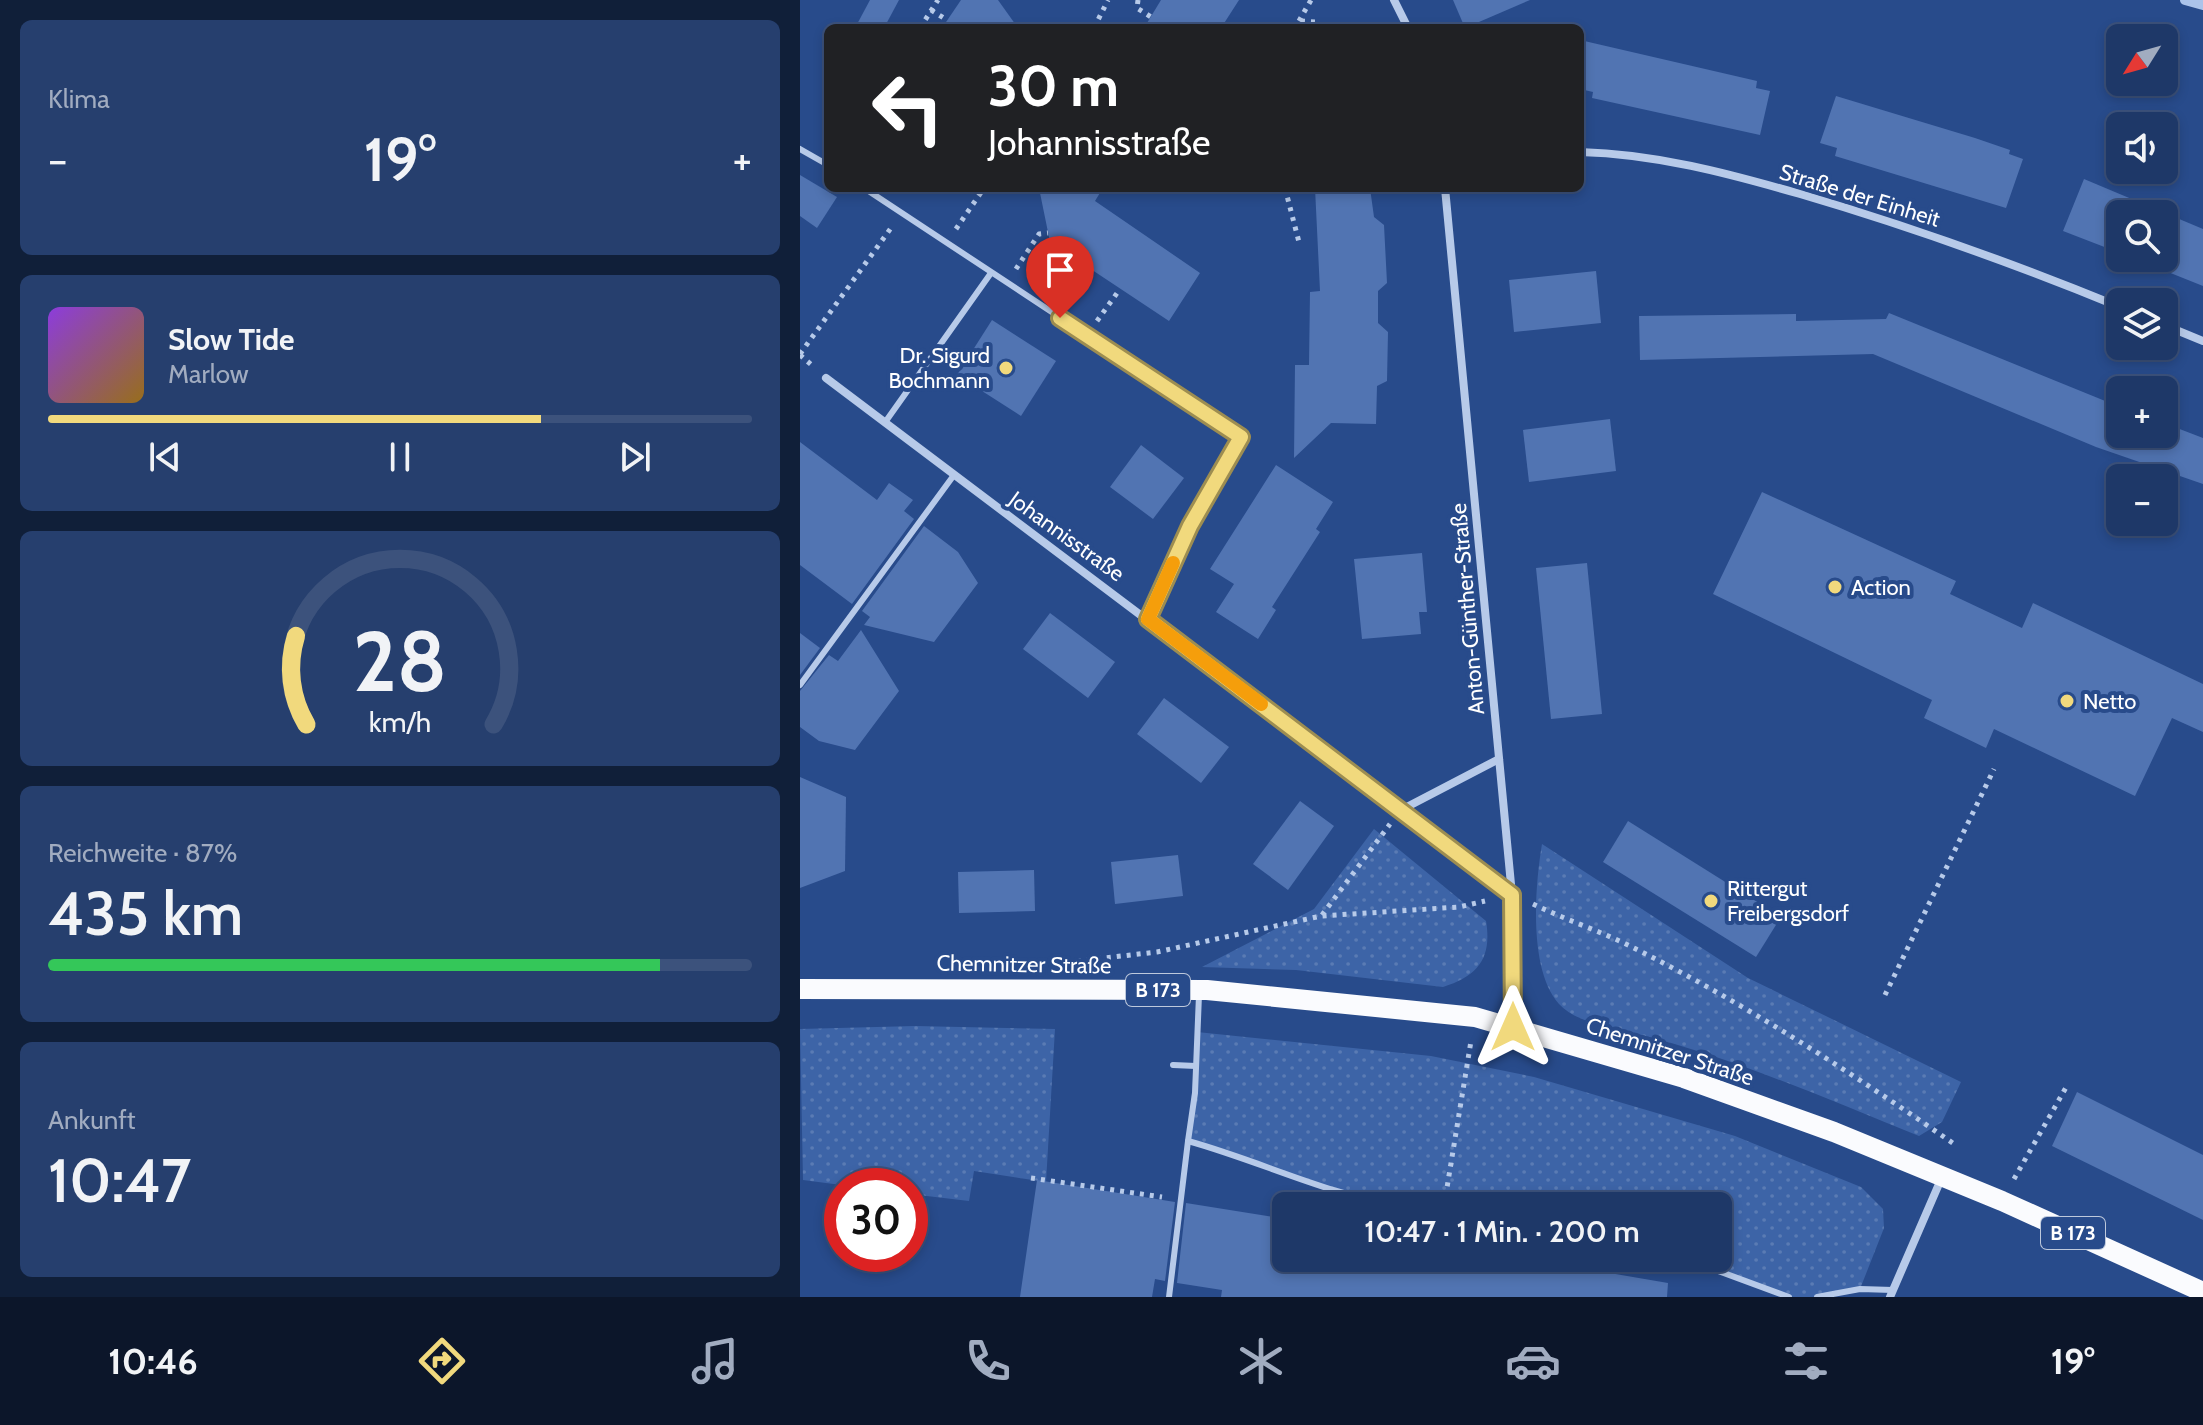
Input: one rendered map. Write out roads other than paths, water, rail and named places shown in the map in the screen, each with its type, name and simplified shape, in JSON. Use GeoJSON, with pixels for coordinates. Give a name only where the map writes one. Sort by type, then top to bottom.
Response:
{"type":"FeatureCollection","features":[{"type":"Feature","properties":{"kind":"main road","name":"Chemnitzer Straße"},"geometry":{"type":"LineString","coordinates":[[800,989],[1199,990],[1475,1017],[1684,1078],[1834,1132],[2002,1201],[2203,1292]]}},
{"type":"Feature","properties":{"kind":"street"},"geometry":{"type":"LineString","coordinates":[[1394,0],[1406,24]]}},
{"type":"Feature","properties":{"kind":"street","name":"Straße der Einheit"},"geometry":{"type":"LineString","coordinates":[[1584,152],[1627,153],[1755,182],[1885,219],[2019,266],[2106,301]]}},
{"type":"Feature","properties":{"kind":"street","name":"Anton-Günther-Straße"},"geometry":{"type":"LineString","coordinates":[[1445,192],[1512,895],[1513,1027]]}},
{"type":"Feature","properties":{"kind":"street"},"geometry":{"type":"LineString","coordinates":[[2178,331],[2203,341]]}},
{"type":"Feature","properties":{"kind":"street","name":"Johannisstraße"},"geometry":{"type":"LineString","coordinates":[[826,378],[1512,895]]}},
{"type":"Feature","properties":{"kind":"street"},"geometry":{"type":"LineString","coordinates":[[1401,810],[1499,759]]}},
{"type":"Feature","properties":{"kind":"street"},"geometry":{"type":"LineString","coordinates":[[1891,1294],[1942,1176]]}},
{"type":"Feature","properties":{"kind":"lane"},"geometry":{"type":"LineString","coordinates":[[800,149],[824,163]]}},
{"type":"Feature","properties":{"kind":"lane"},"geometry":{"type":"LineString","coordinates":[[870,192],[1241,437],[1190,526],[1148,619]]}},
{"type":"Feature","properties":{"kind":"lane"},"geometry":{"type":"LineString","coordinates":[[886,421],[991,273]]}},
{"type":"Feature","properties":{"kind":"lane"},"geometry":{"type":"LineString","coordinates":[[800,685],[954,475]]}},
{"type":"Feature","properties":{"kind":"lane"},"geometry":{"type":"LineString","coordinates":[[1169,1297],[1196,1066],[1199,990]]}},
{"type":"Feature","properties":{"kind":"lane"},"geometry":{"type":"LineString","coordinates":[[1173,1065],[1196,1066]]}},
{"type":"Feature","properties":{"kind":"lane"},"geometry":{"type":"LineString","coordinates":[[1188,1141],[1242,1156],[1299,1181],[1343,1192]]}},
{"type":"Feature","properties":{"kind":"lane"},"geometry":{"type":"LineString","coordinates":[[1721,1272],[1789,1297]]}},
{"type":"Feature","properties":{"kind":"lane"},"geometry":{"type":"LineString","coordinates":[[1817,1297],[1860,1289],[1891,1294]]}},
{"type":"Feature","properties":{"kind":"waterway"},"geometry":{"type":"LineString","coordinates":[[2185,0],[2203,5]]}},
{"type":"Feature","properties":{"kind":"place","name":"Dr. Sigurd Bochmann"},"geometry":{"type":"Point","coordinates":[1006,368]}},
{"type":"Feature","properties":{"kind":"place","name":"Action"},"geometry":{"type":"Point","coordinates":[1835,587]}},
{"type":"Feature","properties":{"kind":"place","name":"Netto"},"geometry":{"type":"Point","coordinates":[2067,701]}},
{"type":"Feature","properties":{"kind":"place","name":"Rittergut Freibergsdorf"},"geometry":{"type":"Point","coordinates":[1711,901]}}]}
